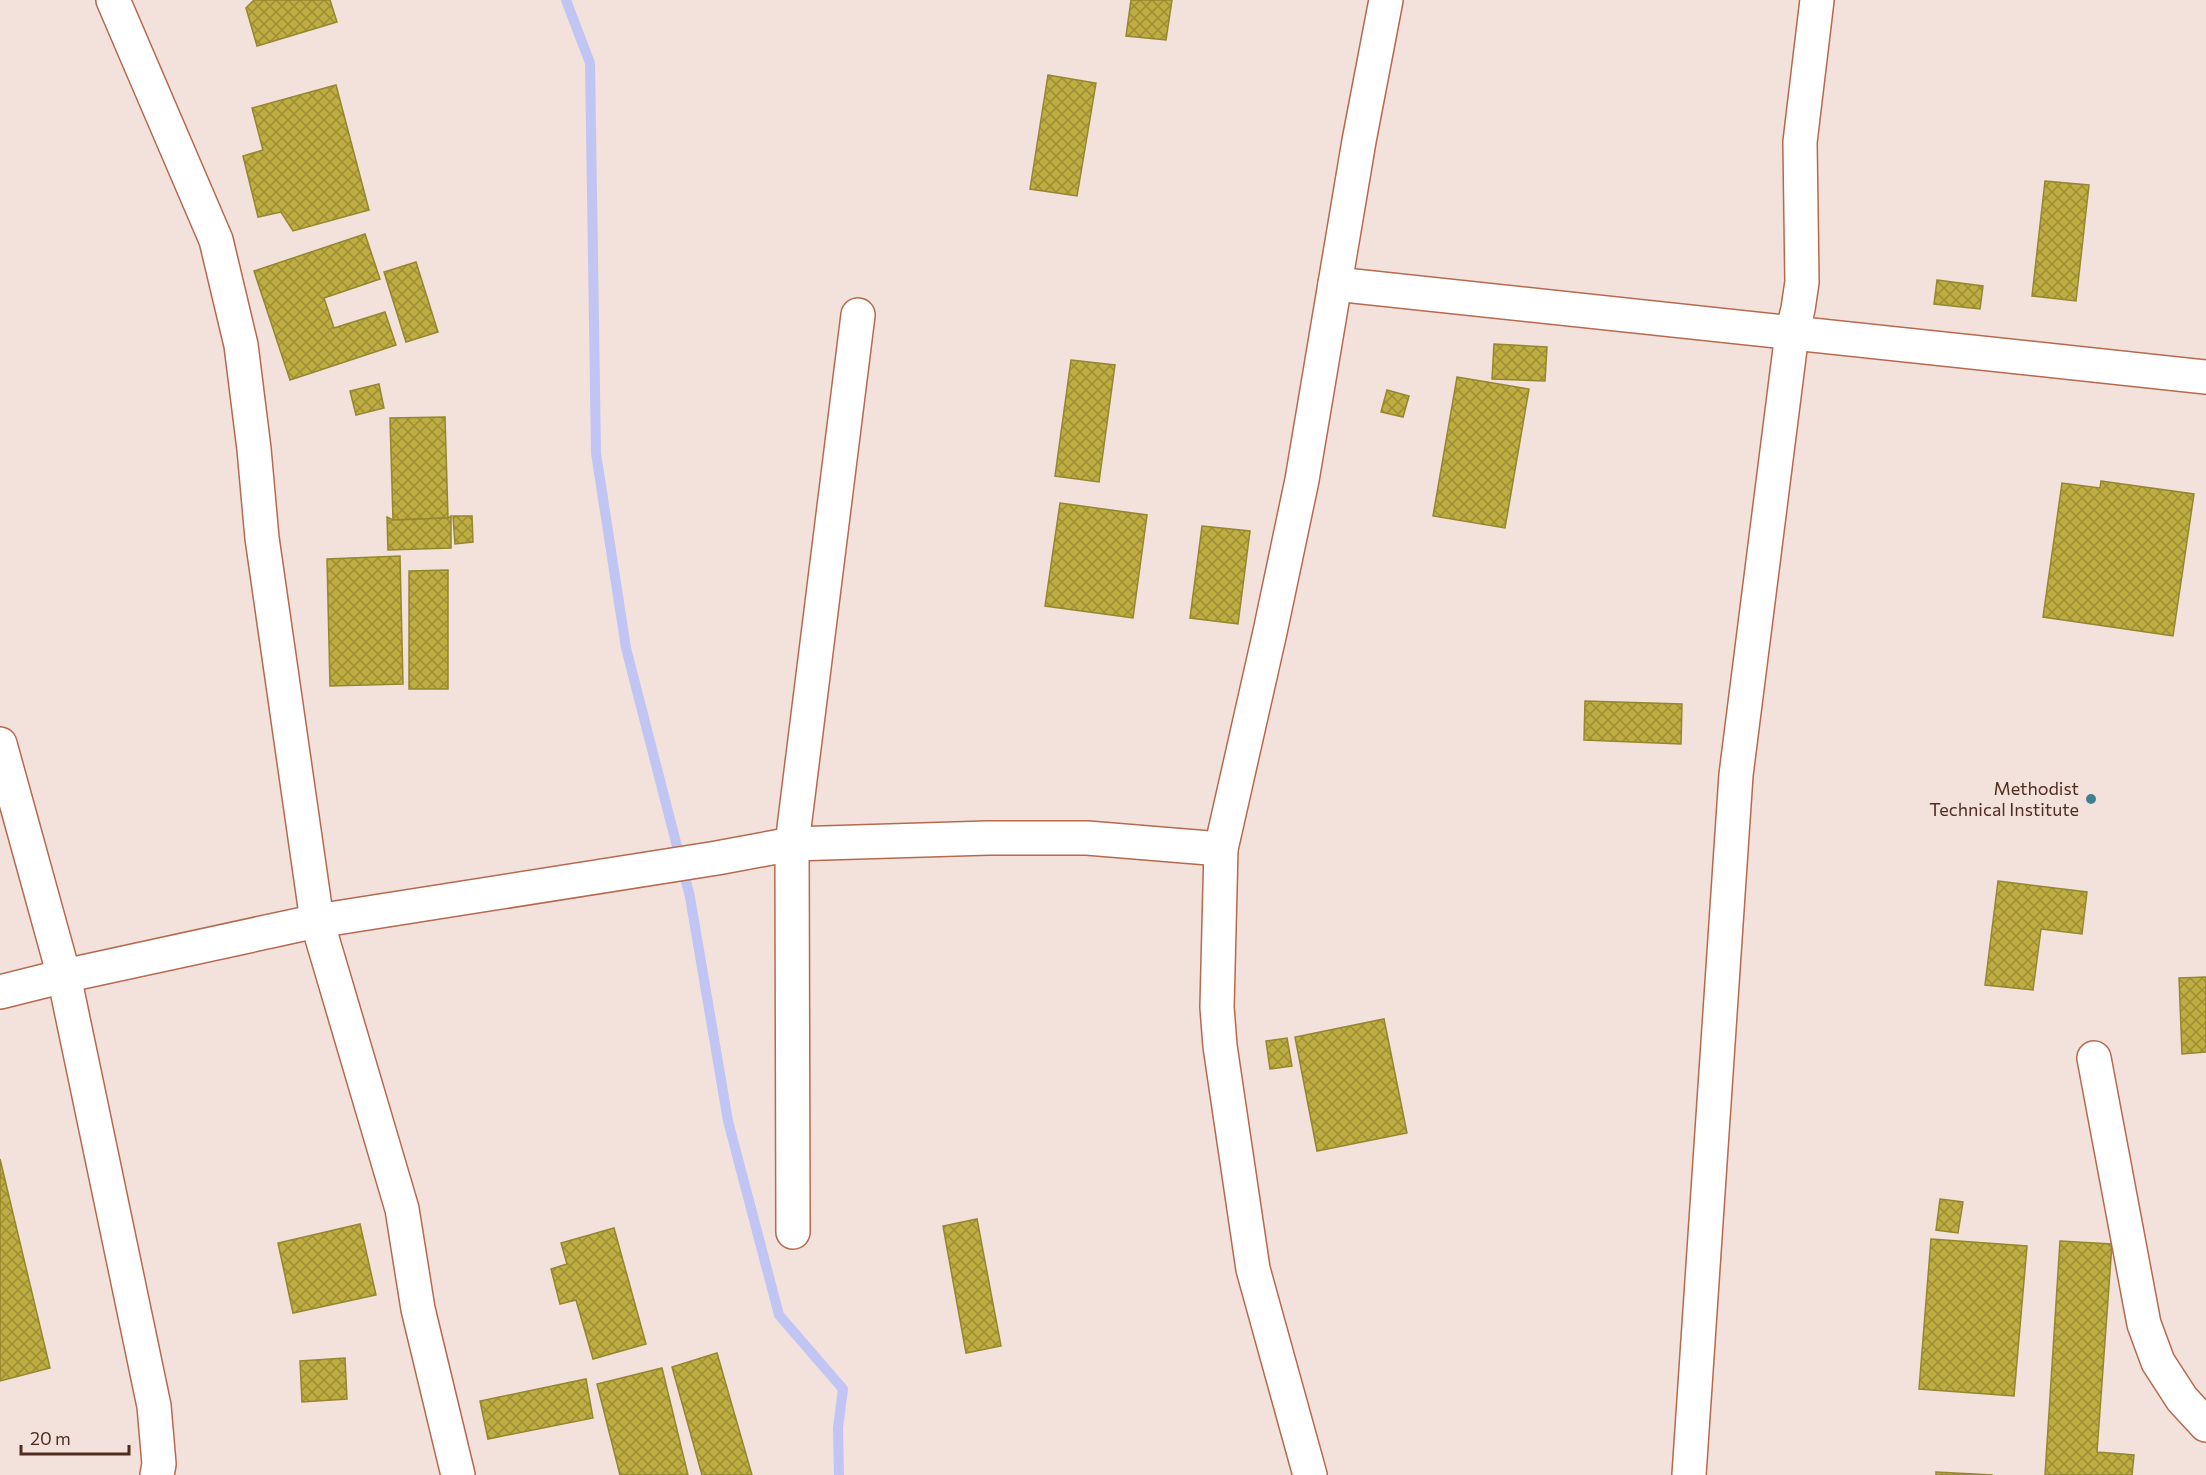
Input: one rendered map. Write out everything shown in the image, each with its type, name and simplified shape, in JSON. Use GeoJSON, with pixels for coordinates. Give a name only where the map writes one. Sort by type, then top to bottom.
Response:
{"type":"FeatureCollection","features":[{"type":"Feature","properties":{"kind":"street"},"geometry":{"type":"LineString","coordinates":[[112,0],[216,240],[241,345],[262,538],[317,921],[402,1209],[418,1309],[458,1475]]}},
{"type":"Feature","properties":{"kind":"street"},"geometry":{"type":"LineString","coordinates":[[1310,1475],[1253,1269],[1221,1058],[1217,1007],[1221,849],[1293,525],[1359,141],[1386,0]]}},
{"type":"Feature","properties":{"kind":"street"},"geometry":{"type":"LineString","coordinates":[[1689,1475],[1736,776],[1792,333],[1803,282],[1800,142],[1817,0]]}},
{"type":"Feature","properties":{"kind":"street"},"geometry":{"type":"LineString","coordinates":[[1335,284],[2206,378]]}},
{"type":"Feature","properties":{"kind":"street"},"geometry":{"type":"LineString","coordinates":[[793,1232],[792,844],[858,315]]}},
{"type":"Feature","properties":{"kind":"street"},"geometry":{"type":"LineString","coordinates":[[0,744],[64,976],[154,1406],[159,1464],[157,1475]]}},
{"type":"Feature","properties":{"kind":"street"},"geometry":{"type":"LineString","coordinates":[[0,992],[317,921],[717,858],[792,844],[988,838],[1087,838],[1221,849]]}},
{"type":"Feature","properties":{"kind":"street"},"geometry":{"type":"LineString","coordinates":[[2094,1058],[2144,1324],[2158,1362],[2182,1399],[2206,1425]]}},
{"type":"Feature","properties":{"kind":"building"},"geometry":{"type":"Polygon","coordinates":[[[254,0],[330,0],[337,22],[257,46],[246,8],[254,0]]]}},
{"type":"Feature","properties":{"kind":"building"},"geometry":{"type":"Polygon","coordinates":[[[1131,0],[1172,0],[1166,40],[1126,36],[1131,0]]]}},
{"type":"Feature","properties":{"kind":"building"},"geometry":{"type":"Polygon","coordinates":[[[1048,75],[1096,83],[1077,196],[1030,189],[1048,75]]]}},
{"type":"Feature","properties":{"kind":"building"},"geometry":{"type":"Polygon","coordinates":[[[336,85],[369,210],[293,231],[281,212],[258,217],[243,156],[263,150],[252,108],[336,85]]]}},
{"type":"Feature","properties":{"kind":"building"},"geometry":{"type":"Polygon","coordinates":[[[2045,181],[2089,185],[2076,301],[2032,296],[2045,181]]]}},
{"type":"Feature","properties":{"kind":"building"},"geometry":{"type":"Polygon","coordinates":[[[365,234],[380,279],[324,298],[334,328],[385,312],[396,345],[290,380],[254,271],[365,234]]]}},
{"type":"Feature","properties":{"kind":"building"},"geometry":{"type":"Polygon","coordinates":[[[416,262],[438,332],[406,342],[384,272],[416,262]]]}},
{"type":"Feature","properties":{"kind":"building"},"geometry":{"type":"Polygon","coordinates":[[[1937,280],[1983,286],[1980,309],[1934,304],[1937,280]]]}},
{"type":"Feature","properties":{"kind":"building"},"geometry":{"type":"Polygon","coordinates":[[[1494,344],[1547,347],[1545,381],[1492,379],[1494,344]]]}},
{"type":"Feature","properties":{"kind":"building"},"geometry":{"type":"Polygon","coordinates":[[[1071,360],[1115,365],[1099,482],[1055,476],[1071,360]]]}},
{"type":"Feature","properties":{"kind":"building"},"geometry":{"type":"Polygon","coordinates":[[[1457,377],[1529,389],[1505,528],[1433,516],[1457,377]]]}},
{"type":"Feature","properties":{"kind":"building"},"geometry":{"type":"Polygon","coordinates":[[[379,384],[384,408],[356,415],[350,391],[379,384]]]}},
{"type":"Feature","properties":{"kind":"building"},"geometry":{"type":"Polygon","coordinates":[[[1387,390],[1409,396],[1403,417],[1381,412],[1387,390]]]}},
{"type":"Feature","properties":{"kind":"building"},"geometry":{"type":"Polygon","coordinates":[[[445,417],[448,518],[393,520],[390,418],[445,417]]]}},
{"type":"Feature","properties":{"kind":"building"},"geometry":{"type":"Polygon","coordinates":[[[2101,481],[2194,494],[2173,636],[2043,617],[2062,483],[2100,488],[2101,481]]]}},
{"type":"Feature","properties":{"kind":"building"},"geometry":{"type":"Polygon","coordinates":[[[1060,503],[1147,515],[1133,618],[1045,606],[1060,503]]]}},
{"type":"Feature","properties":{"kind":"building"},"geometry":{"type":"Polygon","coordinates":[[[451,516],[451,548],[388,550],[387,517],[393,520],[451,516]]]}},
{"type":"Feature","properties":{"kind":"building"},"geometry":{"type":"Polygon","coordinates":[[[453,516],[472,516],[473,542],[455,544],[453,516]]]}},
{"type":"Feature","properties":{"kind":"building"},"geometry":{"type":"Polygon","coordinates":[[[1202,526],[1250,531],[1238,624],[1190,618],[1202,526]]]}},
{"type":"Feature","properties":{"kind":"building"},"geometry":{"type":"Polygon","coordinates":[[[400,556],[403,684],[330,686],[327,559],[400,556]]]}},
{"type":"Feature","properties":{"kind":"building"},"geometry":{"type":"Polygon","coordinates":[[[448,570],[448,689],[409,689],[409,571],[448,570]]]}},
{"type":"Feature","properties":{"kind":"building"},"geometry":{"type":"Polygon","coordinates":[[[1585,701],[1682,704],[1681,744],[1584,740],[1585,701]]]}},
{"type":"Feature","properties":{"kind":"building"},"geometry":{"type":"Polygon","coordinates":[[[1998,881],[2087,892],[2082,934],[2041,929],[2033,990],[1985,985],[1998,881]]]}},
{"type":"Feature","properties":{"kind":"building"},"geometry":{"type":"Polygon","coordinates":[[[2206,977],[2206,1052],[2182,1054],[2179,978],[2206,977]]]}},
{"type":"Feature","properties":{"kind":"building"},"geometry":{"type":"Polygon","coordinates":[[[1384,1019],[1407,1133],[1317,1151],[1295,1037],[1384,1019]]]}},
{"type":"Feature","properties":{"kind":"building"},"geometry":{"type":"Polygon","coordinates":[[[1287,1038],[1292,1066],[1270,1069],[1266,1041],[1287,1038]]]}},
{"type":"Feature","properties":{"kind":"building"},"geometry":{"type":"Polygon","coordinates":[[[0,1159],[50,1368],[0,1381],[0,1159]]]}},
{"type":"Feature","properties":{"kind":"building"},"geometry":{"type":"Polygon","coordinates":[[[1940,1199],[1963,1202],[1958,1233],[1936,1230],[1940,1199]]]}},
{"type":"Feature","properties":{"kind":"building"},"geometry":{"type":"Polygon","coordinates":[[[977,1219],[1001,1346],[966,1353],[943,1226],[977,1219]]]}},
{"type":"Feature","properties":{"kind":"building"},"geometry":{"type":"Polygon","coordinates":[[[360,1224],[376,1295],[293,1313],[278,1243],[360,1224]]]}},
{"type":"Feature","properties":{"kind":"building"},"geometry":{"type":"Polygon","coordinates":[[[614,1228],[646,1344],[593,1359],[576,1300],[560,1304],[551,1269],[567,1264],[561,1243],[614,1228]]]}},
{"type":"Feature","properties":{"kind":"building"},"geometry":{"type":"Polygon","coordinates":[[[1931,1239],[2027,1246],[2014,1396],[1919,1389],[1931,1239]]]}},
{"type":"Feature","properties":{"kind":"building"},"geometry":{"type":"Polygon","coordinates":[[[2060,1241],[2112,1244],[2097,1452],[2134,1455],[2132,1475],[2045,1475],[2060,1241]]]}},
{"type":"Feature","properties":{"kind":"building"},"geometry":{"type":"Polygon","coordinates":[[[717,1353],[752,1475],[702,1475],[672,1367],[717,1353]]]}},
{"type":"Feature","properties":{"kind":"building"},"geometry":{"type":"Polygon","coordinates":[[[345,1358],[347,1399],[302,1402],[300,1361],[345,1358]]]}},
{"type":"Feature","properties":{"kind":"building"},"geometry":{"type":"Polygon","coordinates":[[[662,1368],[688,1475],[620,1475],[597,1384],[662,1368]]]}},
{"type":"Feature","properties":{"kind":"building"},"geometry":{"type":"Polygon","coordinates":[[[586,1379],[593,1418],[488,1439],[480,1401],[586,1379]]]}},
{"type":"Feature","properties":{"kind":"building"},"geometry":{"type":"Polygon","coordinates":[[[1936,1472],[1993,1475],[1936,1475],[1936,1472]]]}},
{"type":"Feature","properties":{"kind":"waterway"},"geometry":{"type":"LineString","coordinates":[[566,0],[590,63],[596,453],[626,648],[690,897],[728,1121],[779,1315],[843,1389],[838,1428],[839,1475]]}},
{"type":"Feature","properties":{"kind":"place","name":"Methodist Technical Institute"},"geometry":{"type":"Point","coordinates":[2091,799]}}]}
